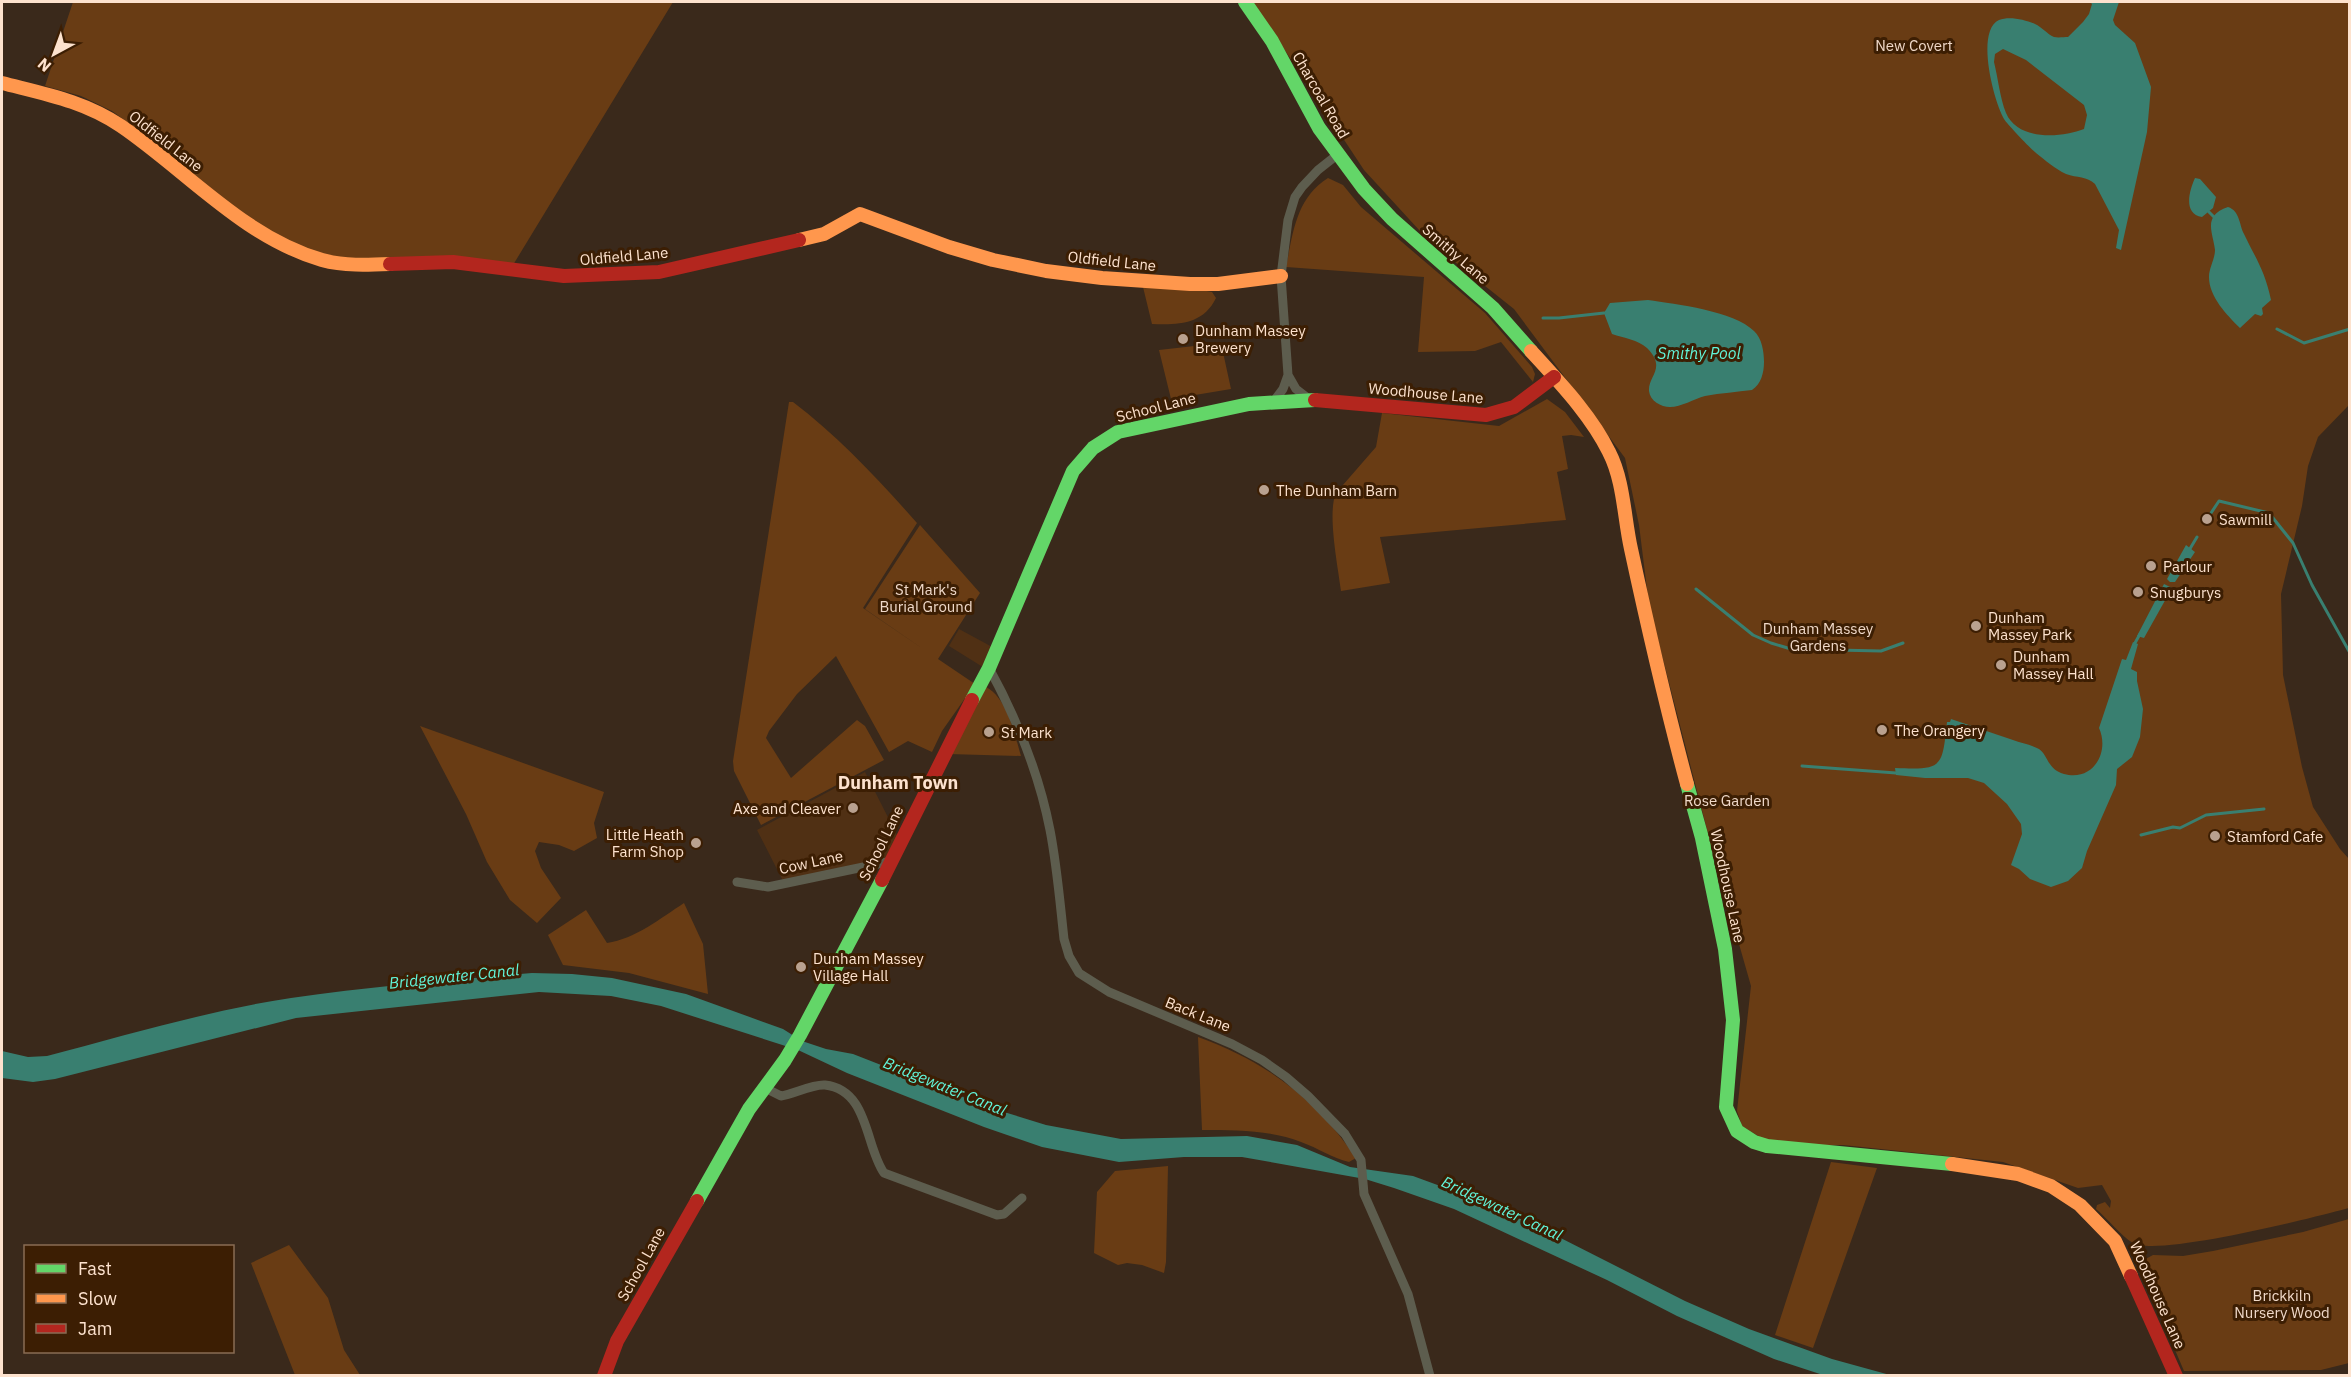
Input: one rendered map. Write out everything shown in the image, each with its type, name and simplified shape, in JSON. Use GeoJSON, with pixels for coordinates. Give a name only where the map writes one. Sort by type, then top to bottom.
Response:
{"type":"FeatureCollection","features":[{"type":"Feature","properties":{"kind":"street","name":"Charcoal Road"},"geometry":{"type":"LineString","coordinates":[[1245,2],[1272,41],[1308,109],[1337,155],[1309,178],[1295,197],[1288,220],[1281,276],[1288,375]]}},
{"type":"Feature","properties":{"kind":"street","name":"Oldfield Lane"},"geometry":{"type":"LineString","coordinates":[[2,83],[77,102],[122,126],[209,196],[271,239],[322,260],[352,265],[453,262],[564,276],[638,274],[669,270],[825,234],[852,216],[860,214],[949,247],[993,260],[1046,271],[1102,278],[1190,284],[1218,284],[1281,276]]}},
{"type":"Feature","properties":{"kind":"street","name":"Smithy Lane"},"geometry":{"type":"LineString","coordinates":[[1337,155],[1392,219],[1492,308],[1554,377]]}},
{"type":"Feature","properties":{"kind":"street"},"geometry":{"type":"LineString","coordinates":[[1288,375],[1296,389],[1309,399]]}},
{"type":"Feature","properties":{"kind":"street"},"geometry":{"type":"LineString","coordinates":[[1274,401],[1283,389],[1288,375]]}},
{"type":"Feature","properties":{"kind":"street","name":"Woodhouse Lane"},"geometry":{"type":"LineString","coordinates":[[1309,399],[1486,415],[1514,407],[1554,377],[1590,423],[1609,451],[1616,468],[1627,531],[1666,708],[1702,838],[1725,949],[1733,1020],[1726,1107],[1732,1125],[1743,1136],[1767,1146],[1977,1166],[2018,1174],[2059,1190],[2084,1209],[2115,1241],[2175,1376]]}},
{"type":"Feature","properties":{"kind":"street","name":"School Lane"},"geometry":{"type":"LineString","coordinates":[[604,1376],[617,1341],[629,1318],[749,1109],[800,1035],[892,861],[939,763],[989,668],[1073,471],[1093,448],[1118,432],[1133,427],[1214,410],[1274,401],[1309,399]]}},
{"type":"Feature","properties":{"kind":"street","name":"Back Lane"},"geometry":{"type":"LineString","coordinates":[[989,668],[1012,715],[1034,769],[1050,832],[1065,939],[1069,956],[1079,973],[1108,992],[1232,1044],[1262,1060],[1286,1077],[1332,1120],[1354,1147],[1362,1165],[1363,1189],[1408,1294],[1430,1376]]}},
{"type":"Feature","properties":{"kind":"street","name":"Cow Lane"},"geometry":{"type":"LineString","coordinates":[[737,882],[768,887],[892,861]]}},
{"type":"Feature","properties":{"kind":"street"},"geometry":{"type":"LineString","coordinates":[[765,1088],[781,1096],[824,1085],[844,1093],[862,1112],[878,1164],[884,1173],[997,1215],[1004,1214],[1022,1198]]}},
{"type":"Feature","properties":{"kind":"shaded area"},"geometry":{"type":"Polygon","coordinates":[[[959,629],[996,649],[986,669],[949,646],[959,629]]]}},
{"type":"Feature","properties":{"kind":"shaded area"},"geometry":{"type":"Polygon","coordinates":[[[865,772],[898,837],[888,859],[783,881],[757,830],[865,772]]]}},
{"type":"Feature","properties":{"kind":"green space"},"geometry":{"type":"Polygon","coordinates":[[[73,2],[673,2],[513,265],[355,261],[325,257],[292,245],[208,191],[138,130],[112,111],[81,96],[45,86],[73,2]]]}},
{"type":"Feature","properties":{"kind":"green space","name":"Dunham Massey Park"},"geometry":{"type":"Polygon","coordinates":[[[1253,2],[2349,2],[2349,405],[2318,437],[2308,466],[2302,506],[2281,594],[2283,675],[2302,767],[2313,807],[2349,859],[2349,1208],[2238,1234],[2173,1245],[2148,1246],[2128,1240],[2096,1209],[2097,1205],[2105,1202],[2110,1208],[2111,1201],[2102,1185],[2078,1188],[2003,1162],[1843,1145],[1792,1145],[1763,1139],[1742,1126],[1737,1111],[1751,986],[1713,853],[1649,605],[1639,525],[1625,458],[1514,309],[1431,243],[1364,170],[1253,2]]]}},
{"type":"Feature","properties":{"kind":"green space"},"geometry":{"type":"Polygon","coordinates":[[[1328,178],[1343,185],[1361,207],[1485,313],[1532,367],[1535,374],[1533,382],[1501,342],[1475,351],[1418,352],[1424,277],[1286,267],[1294,229],[1302,206],[1317,186],[1328,178]]]}},
{"type":"Feature","properties":{"kind":"green space"},"geometry":{"type":"Polygon","coordinates":[[[1143,287],[1196,289],[1212,292],[1216,298],[1204,314],[1188,322],[1152,324],[1143,287]]]}},
{"type":"Feature","properties":{"kind":"green space"},"geometry":{"type":"Polygon","coordinates":[[[1221,343],[1231,389],[1171,399],[1159,350],[1221,343]]]}},
{"type":"Feature","properties":{"kind":"green space"},"geometry":{"type":"Polygon","coordinates":[[[1547,399],[1565,412],[1584,437],[1562,436],[1568,469],[1557,472],[1566,520],[1380,537],[1390,583],[1341,591],[1334,540],[1333,513],[1336,493],[1376,447],[1382,413],[1499,426],[1547,399]]]}},
{"type":"Feature","properties":{"kind":"green space","name":"St Mark's Burial Ground"},"geometry":{"type":"Polygon","coordinates":[[[789,402],[793,402],[810,415],[842,444],[917,523],[863,608],[926,651],[865,609],[920,525],[980,593],[938,659],[975,684],[942,731],[932,752],[908,741],[889,752],[836,656],[797,694],[766,738],[791,778],[857,720],[865,726],[884,760],[761,825],[734,771],[733,761],[789,402]]]}},
{"type":"Feature","properties":{"kind":"green space"},"geometry":{"type":"Polygon","coordinates":[[[986,687],[994,692],[1005,708],[1021,756],[948,754],[986,687]]]}},
{"type":"Feature","properties":{"kind":"green space"},"geometry":{"type":"Polygon","coordinates":[[[420,726],[604,792],[594,823],[597,838],[574,851],[559,845],[539,842],[535,851],[541,868],[561,898],[537,923],[510,900],[487,862],[466,814],[420,726]]]}},
{"type":"Feature","properties":{"kind":"green space"},"geometry":{"type":"Polygon","coordinates":[[[684,903],[703,944],[708,994],[629,973],[563,965],[548,935],[586,910],[607,943],[617,941],[647,927],[684,903]]]}},
{"type":"Feature","properties":{"kind":"green space"},"geometry":{"type":"Polygon","coordinates":[[[1198,1037],[1245,1058],[1287,1084],[1324,1118],[1356,1158],[1349,1162],[1301,1142],[1277,1135],[1202,1130],[1198,1037]]]}},
{"type":"Feature","properties":{"kind":"green space"},"geometry":{"type":"Polygon","coordinates":[[[1831,1162],[1877,1168],[1813,1348],[1775,1335],[1831,1162]]]}},
{"type":"Feature","properties":{"kind":"green space"},"geometry":{"type":"Polygon","coordinates":[[[1168,1166],[1164,1273],[1142,1265],[1127,1263],[1118,1265],[1094,1253],[1097,1192],[1115,1171],[1168,1166]]]}},
{"type":"Feature","properties":{"kind":"green space","name":"Brickkiln Nursery Wood"},"geometry":{"type":"Polygon","coordinates":[[[2349,1219],[2349,1363],[2321,1370],[2184,1371],[2138,1263],[2153,1255],[2183,1256],[2213,1251],[2303,1232],[2349,1219]]]}},
{"type":"Feature","properties":{"kind":"green space"},"geometry":{"type":"Polygon","coordinates":[[[289,1245],[328,1298],[344,1350],[360,1375],[295,1375],[251,1263],[289,1245]]]}},
{"type":"Feature","properties":{"kind":"water"},"geometry":{"type":"Polygon","coordinates":[[[2090,2],[2119,2],[2113,20],[2115,25],[2135,43],[2151,87],[2147,132],[2121,250],[2116,248],[2119,230],[2095,184],[2085,178],[2066,174],[2054,167],[2033,151],[2004,119],[1992,83],[1987,52],[1992,27],[1999,20],[2008,18],[2022,20],[2038,25],[2054,37],[2068,37],[2089,14],[2092,4],[2090,2]],[[2003,49],[1995,54],[1994,62],[2002,101],[2012,122],[2020,129],[2041,135],[2064,134],[2084,129],[2087,115],[2084,105],[2026,60],[2003,49]]]}},
{"type":"Feature","properties":{"kind":"water"},"geometry":{"type":"Polygon","coordinates":[[[2195,178],[2200,179],[2216,197],[2213,208],[2202,217],[2196,215],[2190,207],[2191,189],[2195,178]]]}},
{"type":"Feature","properties":{"kind":"water"},"geometry":{"type":"Polygon","coordinates":[[[2228,207],[2237,215],[2263,273],[2271,300],[2262,308],[2261,316],[2255,314],[2240,328],[2215,298],[2209,277],[2215,250],[2211,231],[2212,220],[2215,215],[2228,207]]]}},
{"type":"Feature","properties":{"kind":"water","name":"Smithy Pool"},"geometry":{"type":"Polygon","coordinates":[[[1648,300],[1719,313],[1745,324],[1757,334],[1763,350],[1763,374],[1758,385],[1752,390],[1705,396],[1674,407],[1656,403],[1649,391],[1656,366],[1653,355],[1639,343],[1612,334],[1604,313],[1610,303],[1648,300]]]}},
{"type":"Feature","properties":{"kind":"water"},"geometry":{"type":"Polygon","coordinates":[[[2186,545],[2195,552],[2175,582],[2170,582],[2167,579],[2186,545]]]}},
{"type":"Feature","properties":{"kind":"water"},"geometry":{"type":"Polygon","coordinates":[[[2164,584],[2172,588],[2144,638],[2137,636],[2164,584]]]}},
{"type":"Feature","properties":{"kind":"water"},"geometry":{"type":"Polygon","coordinates":[[[2133,642],[2138,644],[2131,669],[2137,672],[2143,709],[2140,737],[2132,757],[2117,769],[2116,785],[2087,851],[2082,868],[2068,881],[2051,887],[2030,879],[2011,865],[2022,834],[2021,824],[2007,804],[1984,783],[1968,778],[1896,775],[1895,768],[1923,768],[1937,763],[1944,749],[1947,722],[1951,719],[2036,748],[2058,772],[2083,774],[2091,769],[2100,755],[2102,737],[2099,728],[2122,659],[2126,660],[2133,642]]]}},
{"type":"Feature","properties":{"kind":"water"},"geometry":{"type":"Polygon","coordinates":[[[532,973],[612,978],[686,994],[783,1029],[802,1041],[826,1049],[853,1054],[991,1108],[1046,1125],[1121,1139],[1247,1136],[1297,1145],[1350,1167],[1413,1176],[1537,1226],[1685,1301],[1749,1329],[1832,1359],[1890,1375],[1823,1375],[1774,1359],[1677,1316],[1607,1280],[1454,1209],[1365,1179],[1242,1157],[1184,1157],[1119,1162],[1042,1147],[984,1127],[847,1073],[798,1050],[661,1006],[611,996],[539,992],[296,1018],[55,1079],[33,1082],[2,1078],[2,1051],[28,1057],[47,1056],[261,1003],[381,987],[532,973]]]}},
{"type":"Feature","properties":{"kind":"waterway"},"geometry":{"type":"LineString","coordinates":[[2209,212],[2215,218]]}},
{"type":"Feature","properties":{"kind":"waterway"},"geometry":{"type":"LineString","coordinates":[[1543,318],[1604,313]]}},
{"type":"Feature","properties":{"kind":"waterway"},"geometry":{"type":"LineString","coordinates":[[2277,329],[2304,343],[2350,329]]}},
{"type":"Feature","properties":{"kind":"waterway"},"geometry":{"type":"LineString","coordinates":[[2211,513],[2219,501],[2269,513],[2293,543],[2312,585],[2350,653]]}},
{"type":"Feature","properties":{"kind":"waterway"},"geometry":{"type":"LineString","coordinates":[[2188,552],[2197,537]]}},
{"type":"Feature","properties":{"kind":"waterway"},"geometry":{"type":"LineString","coordinates":[[1696,589],[1753,635],[1791,649],[1881,651],[1903,643]]}},
{"type":"Feature","properties":{"kind":"waterway"},"geometry":{"type":"LineString","coordinates":[[2135,643],[2140,634]]}},
{"type":"Feature","properties":{"kind":"waterway"},"geometry":{"type":"LineString","coordinates":[[1802,766],[1896,773]]}},
{"type":"Feature","properties":{"kind":"waterway"},"geometry":{"type":"LineString","coordinates":[[2141,835],[2173,827],[2180,828],[2206,815],[2264,809]]}},
{"type":"Feature","properties":{"kind":"traffic: fast"},"geometry":{"type":"LineString","coordinates":[[1245,2],[1272,41],[1319,128],[1364,189],[1392,219],[1493,308],[1531,351]]}},
{"type":"Feature","properties":{"kind":"traffic: fast"},"geometry":{"type":"LineString","coordinates":[[972,700],[989,668],[1073,471],[1093,448],[1118,432],[1249,404],[1315,400]]}},
{"type":"Feature","properties":{"kind":"traffic: fast"},"geometry":{"type":"LineString","coordinates":[[1687,784],[1702,838],[1725,949],[1733,1020],[1726,1107],[1737,1131],[1754,1142],[1767,1146],[1952,1164]]}},
{"type":"Feature","properties":{"kind":"traffic: fast"},"geometry":{"type":"LineString","coordinates":[[697,1201],[749,1109],[785,1060],[800,1035],[882,880]]}},
{"type":"Feature","properties":{"kind":"traffic: slow"},"geometry":{"type":"LineString","coordinates":[[2,83],[64,99],[107,117],[241,219],[293,249],[322,260],[339,263],[390,264]]}},
{"type":"Feature","properties":{"kind":"traffic: slow"},"geometry":{"type":"LineString","coordinates":[[799,240],[824,234],[860,214],[949,247],[993,260],[1046,271],[1102,278],[1190,284],[1218,284],[1281,276]]}},
{"type":"Feature","properties":{"kind":"traffic: slow"},"geometry":{"type":"LineString","coordinates":[[1531,351],[1584,412],[1602,438],[1614,463],[1621,487],[1631,549],[1651,638],[1687,784]]}},
{"type":"Feature","properties":{"kind":"traffic: slow"},"geometry":{"type":"LineString","coordinates":[[1952,1164],[2018,1174],[2051,1186],[2080,1205],[2115,1241],[2131,1276]]}},
{"type":"Feature","properties":{"kind":"traffic: jam"},"geometry":{"type":"LineString","coordinates":[[390,264],[453,262],[564,276],[659,272],[799,240]]}},
{"type":"Feature","properties":{"kind":"traffic: jam"},"geometry":{"type":"LineString","coordinates":[[1315,400],[1486,415],[1514,407],[1554,377]]}},
{"type":"Feature","properties":{"kind":"traffic: jam"},"geometry":{"type":"LineString","coordinates":[[882,880],[972,700]]}},
{"type":"Feature","properties":{"kind":"traffic: jam"},"geometry":{"type":"LineString","coordinates":[[604,1376],[617,1341],[697,1201]]}},
{"type":"Feature","properties":{"kind":"traffic: jam"},"geometry":{"type":"LineString","coordinates":[[2131,1276],[2176,1376]]}},
{"type":"Feature","properties":{"kind":"place","name":"Dunham Massey Brewery"},"geometry":{"type":"Point","coordinates":[1183,339]}},
{"type":"Feature","properties":{"kind":"place","name":"The Dunham Barn"},"geometry":{"type":"Point","coordinates":[1264,490]}},
{"type":"Feature","properties":{"kind":"place","name":"Sawmill"},"geometry":{"type":"Point","coordinates":[2207,519]}},
{"type":"Feature","properties":{"kind":"place","name":"Parlour"},"geometry":{"type":"Point","coordinates":[2151,566]}},
{"type":"Feature","properties":{"kind":"place","name":"Snugburys"},"geometry":{"type":"Point","coordinates":[2138,592]}},
{"type":"Feature","properties":{"kind":"place","name":"Dunham Massey Park"},"geometry":{"type":"Point","coordinates":[1976,626]}},
{"type":"Feature","properties":{"kind":"place","name":"Dunham Massey Hall"},"geometry":{"type":"Point","coordinates":[2001,665]}},
{"type":"Feature","properties":{"kind":"place","name":"The Orangery"},"geometry":{"type":"Point","coordinates":[1882,730]}},
{"type":"Feature","properties":{"kind":"place","name":"St Mark"},"geometry":{"type":"Point","coordinates":[989,732]}},
{"type":"Feature","properties":{"kind":"place","name":"Axe and Cleaver"},"geometry":{"type":"Point","coordinates":[853,808]}},
{"type":"Feature","properties":{"kind":"place","name":"Stamford Cafe"},"geometry":{"type":"Point","coordinates":[2215,836]}},
{"type":"Feature","properties":{"kind":"place","name":"Little Heath Farm Shop"},"geometry":{"type":"Point","coordinates":[696,843]}},
{"type":"Feature","properties":{"kind":"place","name":"Dunham Massey Village Hall"},"geometry":{"type":"Point","coordinates":[801,967]}},
{"type":"Feature","properties":{"kind":"district","name":"Dunham Town"},"geometry":{"type":"Point","coordinates":[898,782]}},
{"type":"Feature","properties":{"kind":"park label","name":"New Covert"},"geometry":{"type":"Point","coordinates":[1914,45]}},
{"type":"Feature","properties":{"kind":"park label","name":"Dunham Massey Gardens"},"geometry":{"type":"Point","coordinates":[1818,636]}},
{"type":"Feature","properties":{"kind":"park label","name":"Rose Garden"},"geometry":{"type":"Point","coordinates":[1727,800]}},
{"type":"Feature","properties":{"kind":"water label","name":"Bridgewater Canal"},"geometry":{"type":"Point","coordinates":[454,976]}},
{"type":"Feature","properties":{"kind":"water label","name":"Bridgewater Canal"},"geometry":{"type":"Point","coordinates":[945,1086]}},
{"type":"Feature","properties":{"kind":"water label","name":"Bridgewater Canal"},"geometry":{"type":"Point","coordinates":[1502,1208]}}]}
